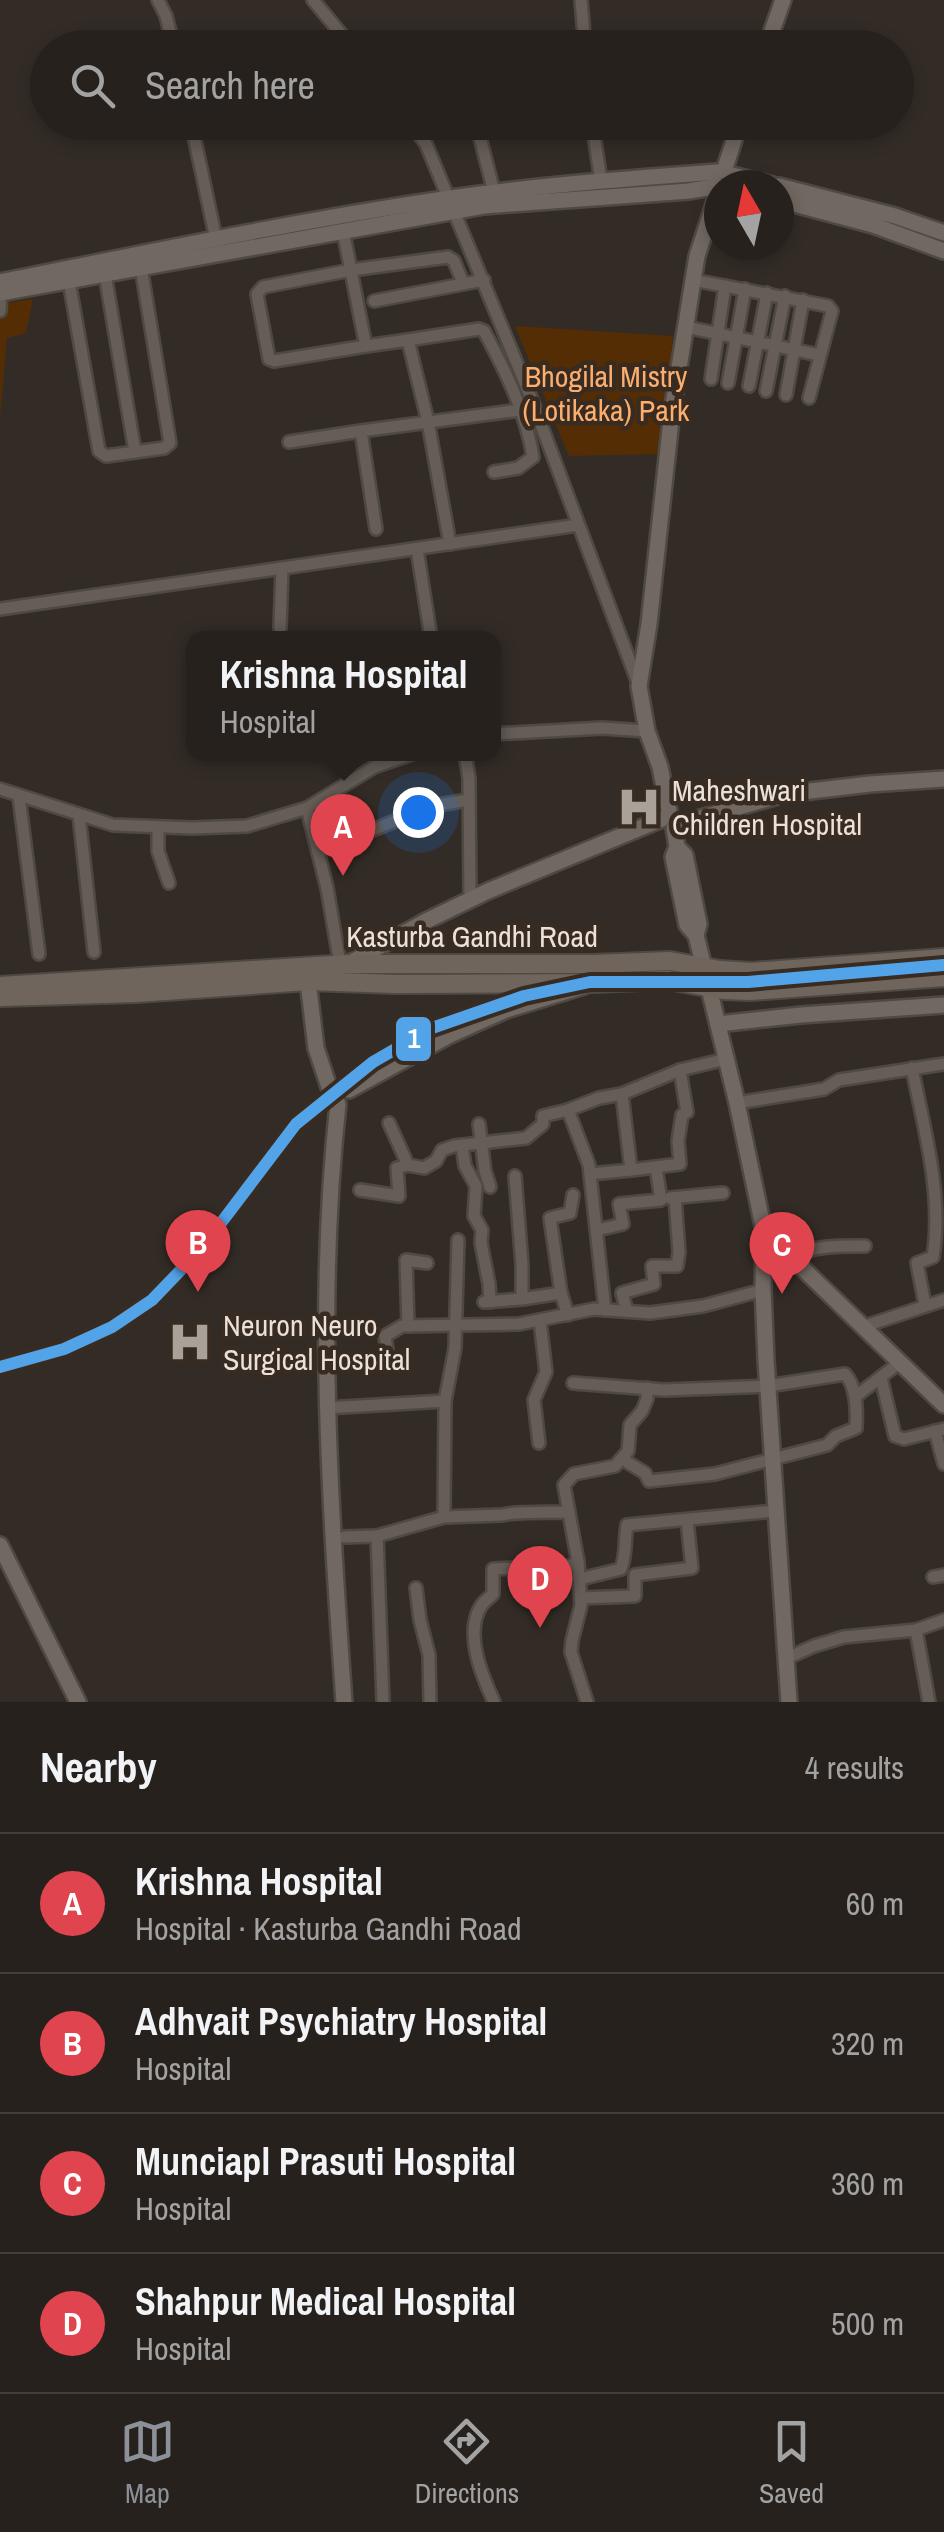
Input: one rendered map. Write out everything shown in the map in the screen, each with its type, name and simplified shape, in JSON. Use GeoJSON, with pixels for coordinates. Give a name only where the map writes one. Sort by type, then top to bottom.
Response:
{"type":"FeatureCollection","features":[{"type":"Feature","properties":{"kind":"main road","name":"Kasturba Gandhi Road"},"geometry":{"type":"LineString","coordinates":[[0,998],[308,981],[396,984],[670,961],[750,972],[944,958]]}},
{"type":"Feature","properties":{"kind":"main road","name":"Kasturba Gandhi Road"},"geometry":{"type":"LineString","coordinates":[[0,986],[344,964],[532,974],[592,983],[668,980],[750,990],[944,977]]}},
{"type":"Feature","properties":{"kind":"street"},"geometry":{"type":"LineString","coordinates":[[158,0],[170,30]]}},
{"type":"Feature","properties":{"kind":"street"},"geometry":{"type":"LineString","coordinates":[[313,0],[338,30]]}},
{"type":"Feature","properties":{"kind":"street"},"geometry":{"type":"LineString","coordinates":[[581,0],[584,30]]}},
{"type":"Feature","properties":{"kind":"street"},"geometry":{"type":"LineString","coordinates":[[772,30],[783,0]]}},
{"type":"Feature","properties":{"kind":"street"},"geometry":{"type":"LineString","coordinates":[[195,140],[217,246]]}},
{"type":"Feature","properties":{"kind":"street"},"geometry":{"type":"LineString","coordinates":[[423,140],[530,395],[639,686],[660,767],[678,847],[674,857],[687,925],[696,935],[764,1231],[768,1386],[789,1702]]}},
{"type":"Feature","properties":{"kind":"street"},"geometry":{"type":"LineString","coordinates":[[481,140],[494,192]]}},
{"type":"Feature","properties":{"kind":"street"},"geometry":{"type":"LineString","coordinates":[[595,140],[602,181]]}},
{"type":"Feature","properties":{"kind":"street"},"geometry":{"type":"LineString","coordinates":[[724,170],[734,140]]}},
{"type":"Feature","properties":{"kind":"street"},"geometry":{"type":"LineString","coordinates":[[0,310],[0,293],[141,268],[217,246],[343,231],[494,192],[602,181],[704,180]]}},
{"type":"Feature","properties":{"kind":"street"},"geometry":{"type":"LineString","coordinates":[[0,282],[451,205],[484,206],[689,190],[704,185]]}},
{"type":"Feature","properties":{"kind":"street"},"geometry":{"type":"LineString","coordinates":[[794,191],[895,216],[944,233]]}},
{"type":"Feature","properties":{"kind":"street"},"geometry":{"type":"LineString","coordinates":[[794,204],[873,225],[944,251]]}},
{"type":"Feature","properties":{"kind":"street"},"geometry":{"type":"LineString","coordinates":[[343,231],[366,346]]}},
{"type":"Feature","properties":{"kind":"street"},"geometry":{"type":"LineString","coordinates":[[639,686],[672,411],[704,234]]}},
{"type":"Feature","properties":{"kind":"street"},"geometry":{"type":"LineString","coordinates":[[462,284],[454,261],[448,257],[351,270],[259,290],[257,294],[266,354],[274,361],[484,332],[520,410],[532,456],[518,468],[494,472]]}},
{"type":"Feature","properties":{"kind":"street"},"geometry":{"type":"LineString","coordinates":[[68,281],[99,452],[106,456],[164,448],[170,443],[141,268]]}},
{"type":"Feature","properties":{"kind":"street"},"geometry":{"type":"LineString","coordinates":[[106,274],[135,452]]}},
{"type":"Feature","properties":{"kind":"street"},"geometry":{"type":"LineString","coordinates":[[374,301],[484,280]]}},
{"type":"Feature","properties":{"kind":"street"},"geometry":{"type":"LineString","coordinates":[[693,280],[828,306],[832,311],[809,398]]}},
{"type":"Feature","properties":{"kind":"street"},"geometry":{"type":"LineString","coordinates":[[710,379],[725,286]]}},
{"type":"Feature","properties":{"kind":"street"},"geometry":{"type":"LineString","coordinates":[[728,383],[745,290]]}},
{"type":"Feature","properties":{"kind":"street"},"geometry":{"type":"LineString","coordinates":[[748,386],[767,293]]}},
{"type":"Feature","properties":{"kind":"street"},"geometry":{"type":"LineString","coordinates":[[766,391],[784,296]]}},
{"type":"Feature","properties":{"kind":"street"},"geometry":{"type":"LineString","coordinates":[[786,394],[803,300]]}},
{"type":"Feature","properties":{"kind":"street"},"geometry":{"type":"LineString","coordinates":[[686,327],[819,355]]}},
{"type":"Feature","properties":{"kind":"street"},"geometry":{"type":"LineString","coordinates":[[408,340],[428,422],[450,544]]}},
{"type":"Feature","properties":{"kind":"street"},"geometry":{"type":"LineString","coordinates":[[289,442],[520,410]]}},
{"type":"Feature","properties":{"kind":"street"},"geometry":{"type":"LineString","coordinates":[[361,431],[376,530]]}},
{"type":"Feature","properties":{"kind":"street"},"geometry":{"type":"LineString","coordinates":[[0,609],[578,526]]}},
{"type":"Feature","properties":{"kind":"street"},"geometry":{"type":"LineString","coordinates":[[417,549],[430,631]]}},
{"type":"Feature","properties":{"kind":"street"},"geometry":{"type":"LineString","coordinates":[[280,628],[282,568]]}},
{"type":"Feature","properties":{"kind":"street"},"geometry":{"type":"LineString","coordinates":[[501,734],[602,728],[648,731]]}},
{"type":"Feature","properties":{"kind":"street"},"geometry":{"type":"LineString","coordinates":[[0,790],[113,825],[246,826],[307,808],[374,767],[392,761]]}},
{"type":"Feature","properties":{"kind":"street"},"geometry":{"type":"LineString","coordinates":[[466,761],[470,900]]}},
{"type":"Feature","properties":{"kind":"street"},"geometry":{"type":"LineString","coordinates":[[307,808],[344,964],[470,900],[671,821],[785,794],[944,776]]}},
{"type":"Feature","properties":{"kind":"street"},"geometry":{"type":"LineString","coordinates":[[18,797],[39,954]]}},
{"type":"Feature","properties":{"kind":"street"},"geometry":{"type":"LineString","coordinates":[[318,852],[432,806],[468,800]]}},
{"type":"Feature","properties":{"kind":"street"},"geometry":{"type":"LineString","coordinates":[[79,815],[94,952]]}},
{"type":"Feature","properties":{"kind":"street"},"geometry":{"type":"LineString","coordinates":[[368,964],[491,896],[671,821]]}},
{"type":"Feature","properties":{"kind":"street"},"geometry":{"type":"LineString","coordinates":[[158,827],[158,851],[170,884]]}},
{"type":"Feature","properties":{"kind":"street"},"geometry":{"type":"LineString","coordinates":[[506,1010],[532,974]]}},
{"type":"Feature","properties":{"kind":"street"},"geometry":{"type":"LineString","coordinates":[[308,981],[316,1048],[334,1097]]}},
{"type":"Feature","properties":{"kind":"street"},"geometry":{"type":"LineString","coordinates":[[344,1702],[326,1408],[327,1233],[334,1097],[338,1084],[349,1090],[418,1051],[506,1010],[592,983]]}},
{"type":"Feature","properties":{"kind":"street"},"geometry":{"type":"LineString","coordinates":[[718,1024],[944,1005]]}},
{"type":"Feature","properties":{"kind":"street"},"geometry":{"type":"LineString","coordinates":[[360,1190],[400,1196],[397,1168],[408,1164],[424,1168],[436,1161],[442,1150],[462,1145],[526,1138],[542,1124],[543,1116],[622,1094],[680,1070],[726,1059]]}},
{"type":"Feature","properties":{"kind":"street"},"geometry":{"type":"LineString","coordinates":[[736,1103],[824,1089],[839,1080],[944,1064]]}},
{"type":"Feature","properties":{"kind":"street"},"geometry":{"type":"LineString","coordinates":[[912,1068],[935,1212],[933,1257],[917,1263],[925,1305]]}},
{"type":"Feature","properties":{"kind":"street"},"geometry":{"type":"LineString","coordinates":[[590,1174],[680,1164],[678,1141],[682,1115],[687,1112],[680,1070]]}},
{"type":"Feature","properties":{"kind":"street"},"geometry":{"type":"LineString","coordinates":[[622,1094],[631,1170]]}},
{"type":"Feature","properties":{"kind":"street"},"geometry":{"type":"LineString","coordinates":[[568,1110],[589,1165],[606,1310]]}},
{"type":"Feature","properties":{"kind":"street"},"geometry":{"type":"LineString","coordinates":[[389,1123],[408,1164]]}},
{"type":"Feature","properties":{"kind":"street"},"geometry":{"type":"LineString","coordinates":[[478,1124],[490,1187]]}},
{"type":"Feature","properties":{"kind":"street"},"geometry":{"type":"LineString","coordinates":[[462,1145],[465,1166],[476,1186],[474,1216],[482,1230],[489,1284],[487,1302],[561,1293]]}},
{"type":"Feature","properties":{"kind":"street"},"geometry":{"type":"LineString","coordinates":[[627,1311],[622,1292],[654,1284],[652,1266],[677,1266],[679,1252],[668,1199],[656,1167]]}},
{"type":"Feature","properties":{"kind":"street"},"geometry":{"type":"LineString","coordinates":[[515,1176],[522,1300]]}},
{"type":"Feature","properties":{"kind":"street"},"geometry":{"type":"LineString","coordinates":[[596,1230],[624,1224],[618,1204],[723,1193]]}},
{"type":"Feature","properties":{"kind":"street"},"geometry":{"type":"LineString","coordinates":[[568,1315],[550,1218],[570,1213],[574,1195]]}},
{"type":"Feature","properties":{"kind":"street"},"geometry":{"type":"LineString","coordinates":[[764,1231],[944,1405]]}},
{"type":"Feature","properties":{"kind":"street"},"geometry":{"type":"LineString","coordinates":[[444,1516],[445,1401],[455,1348],[458,1240]]}},
{"type":"Feature","properties":{"kind":"street"},"geometry":{"type":"LineString","coordinates":[[793,1257],[822,1247],[865,1246]]}},
{"type":"Feature","properties":{"kind":"street"},"geometry":{"type":"LineString","coordinates":[[408,1326],[406,1260],[426,1263]]}},
{"type":"Feature","properties":{"kind":"street"},"geometry":{"type":"LineString","coordinates":[[389,1364],[385,1336],[402,1326],[519,1324],[594,1310],[650,1312],[703,1306],[763,1290]]}},
{"type":"Feature","properties":{"kind":"street"},"geometry":{"type":"LineString","coordinates":[[862,1327],[944,1300]]}},
{"type":"Feature","properties":{"kind":"street"},"geometry":{"type":"LineString","coordinates":[[539,1443],[534,1400],[546,1372],[540,1320]]}},
{"type":"Feature","properties":{"kind":"street"},"geometry":{"type":"LineString","coordinates":[[855,1397],[899,1363]]}},
{"type":"Feature","properties":{"kind":"street"},"geometry":{"type":"LineString","coordinates":[[573,1382],[647,1388],[768,1386],[845,1374],[855,1397],[857,1425],[827,1445],[715,1474],[649,1481],[645,1473],[622,1459]]}},
{"type":"Feature","properties":{"kind":"street"},"geometry":{"type":"LineString","coordinates":[[882,1378],[895,1436],[904,1439],[940,1430],[944,1464]]}},
{"type":"Feature","properties":{"kind":"street"},"geometry":{"type":"LineString","coordinates":[[587,1702],[571,1652],[581,1598],[564,1485],[574,1474],[615,1466],[622,1459],[628,1451],[630,1425],[642,1412],[647,1388]]}},
{"type":"Feature","properties":{"kind":"street"},"geometry":{"type":"LineString","coordinates":[[326,1408],[445,1401]]}},
{"type":"Feature","properties":{"kind":"street"},"geometry":{"type":"LineString","coordinates":[[580,1579],[622,1568],[627,1552],[626,1525],[775,1511]]}},
{"type":"Feature","properties":{"kind":"street"},"geometry":{"type":"LineString","coordinates":[[344,1536],[377,1536],[444,1516],[569,1512]]}},
{"type":"Feature","properties":{"kind":"street"},"geometry":{"type":"LineString","coordinates":[[581,1598],[635,1596],[635,1574],[692,1568],[687,1520]]}},
{"type":"Feature","properties":{"kind":"street"},"geometry":{"type":"LineString","coordinates":[[377,1536],[382,1702]]}},
{"type":"Feature","properties":{"kind":"street"},"geometry":{"type":"LineString","coordinates":[[0,1545],[78,1702]]}},
{"type":"Feature","properties":{"kind":"street"},"geometry":{"type":"LineString","coordinates":[[0,1560],[68,1702]]}},
{"type":"Feature","properties":{"kind":"street"},"geometry":{"type":"LineString","coordinates":[[494,1702],[479,1670],[476,1625],[481,1606],[493,1594],[493,1568],[570,1566],[578,1562]]}},
{"type":"Feature","properties":{"kind":"street"},"geometry":{"type":"LineString","coordinates":[[416,1588],[428,1655],[430,1702]]}},
{"type":"Feature","properties":{"kind":"street"},"geometry":{"type":"LineString","coordinates":[[785,1659],[844,1637],[916,1630],[944,1620]]}},
{"type":"Feature","properties":{"kind":"street"},"geometry":{"type":"LineString","coordinates":[[916,1630],[929,1702]]}},
{"type":"Feature","properties":{"kind":"green space"},"geometry":{"type":"Polygon","coordinates":[[[33,299],[26,333],[7,338],[0,418],[0,304],[33,299]]]}},
{"type":"Feature","properties":{"kind":"green space","name":"Bhogilal Mistry (Lotikaka) Park"},"geometry":{"type":"Polygon","coordinates":[[[515,326],[673,336],[659,454],[569,456],[515,326]]]}},
{"type":"Feature","properties":{"kind":"transit line","name":"1"},"geometry":{"type":"LineString","coordinates":[[0,1367],[64,1349],[112,1327],[152,1300],[202,1248],[296,1124],[373,1062],[432,1028],[524,996],[590,982],[748,982],[944,965]]}},
{"type":"Feature","properties":{"kind":"place","name":"Maheshwari Children Hospital"},"geometry":{"type":"Point","coordinates":[639,807]}},
{"type":"Feature","properties":{"kind":"place","name":"Krishna Hospital"},"geometry":{"type":"Point","coordinates":[343,876]}},
{"type":"Feature","properties":{"kind":"place","name":"Adhvait Psychiatry Hospital"},"geometry":{"type":"Point","coordinates":[198,1292]}},
{"type":"Feature","properties":{"kind":"place","name":"Munciapl Prasuti Hospital"},"geometry":{"type":"Point","coordinates":[782,1294]}},
{"type":"Feature","properties":{"kind":"place","name":"Neuron Neuro Surgical Hospital"},"geometry":{"type":"Point","coordinates":[190,1342]}},
{"type":"Feature","properties":{"kind":"place","name":"Shahpur Medical Hospital"},"geometry":{"type":"Point","coordinates":[540,1628]}}]}
